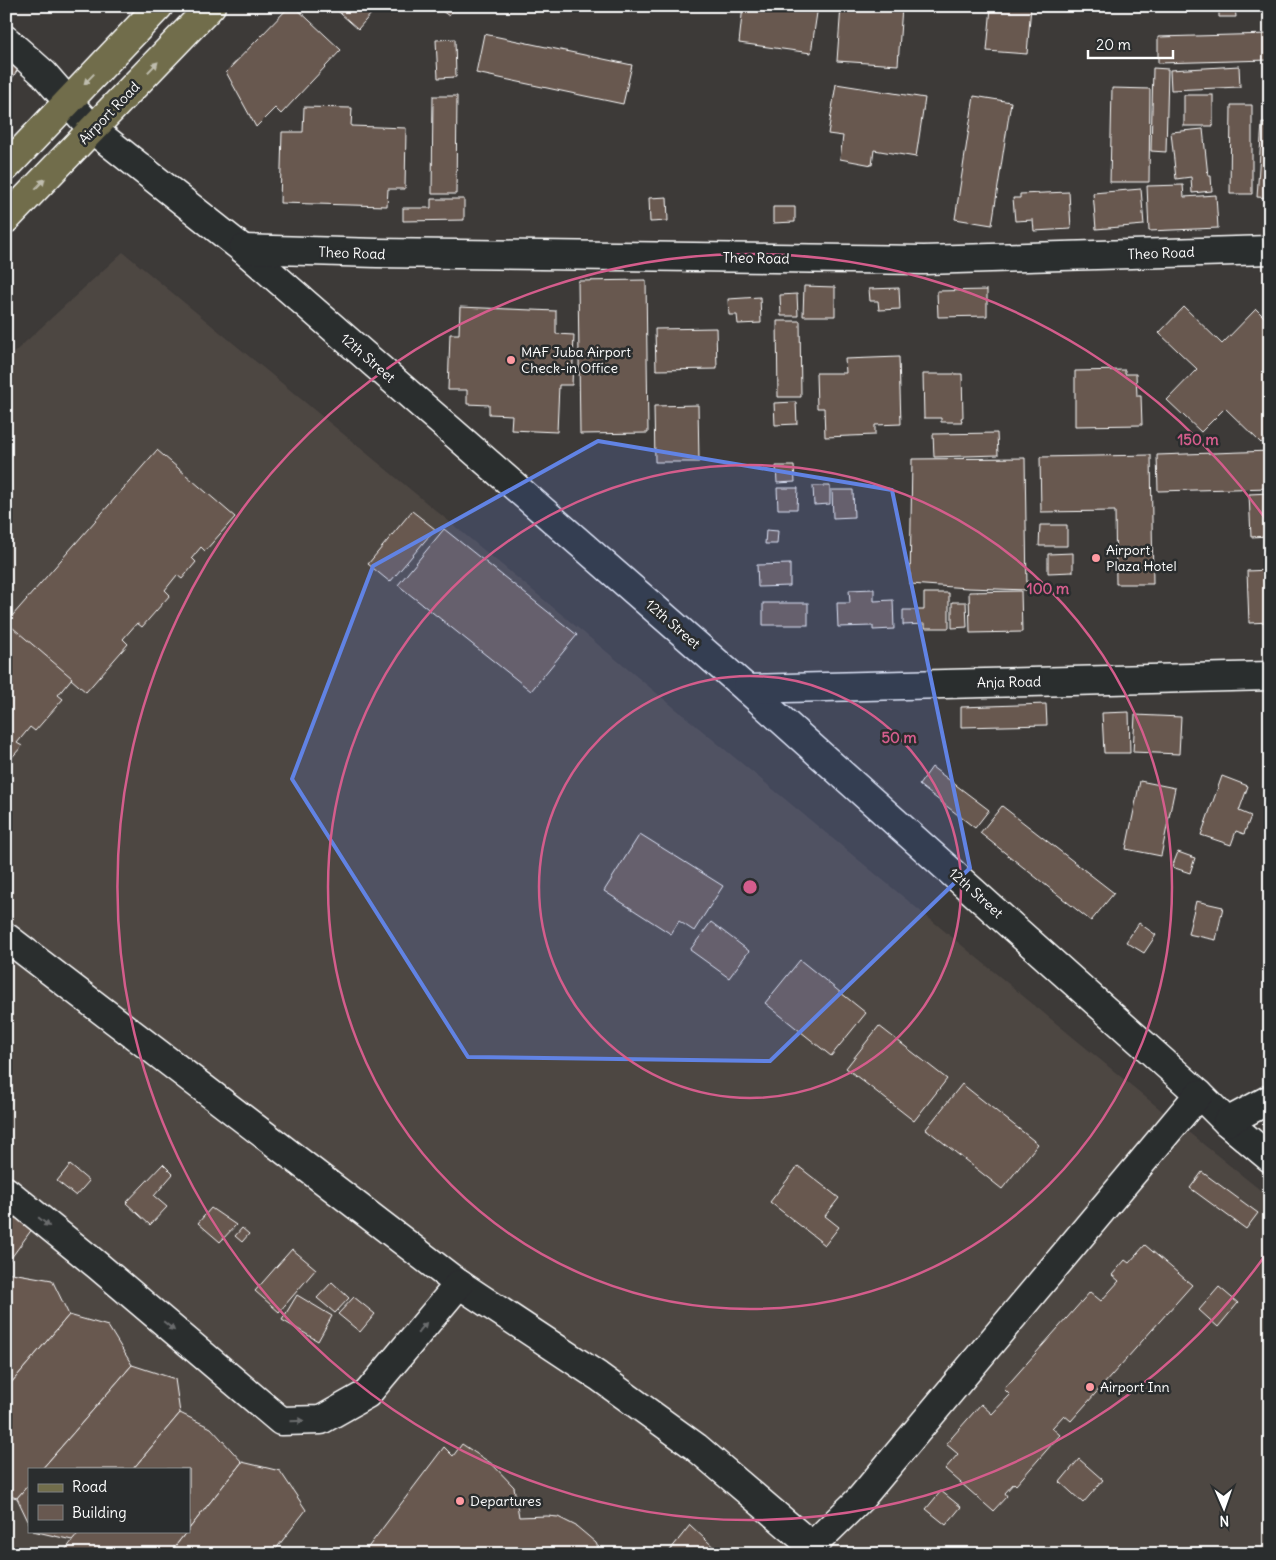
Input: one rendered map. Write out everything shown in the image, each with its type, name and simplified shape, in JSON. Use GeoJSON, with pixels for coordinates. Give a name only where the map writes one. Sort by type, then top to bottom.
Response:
{"type":"FeatureCollection","features":[{"type":"Feature","properties":{"kind":"main road"},"geometry":{"type":"LineString","coordinates":[[6,167],[159,6]]}},
{"type":"Feature","properties":{"kind":"main road","name":"Airport Road"},"geometry":{"type":"LineString","coordinates":[[6,219],[211,6]]}},
{"type":"Feature","properties":{"kind":"street","name":"12th Street"},"geometry":{"type":"LineString","coordinates":[[6,40],[44,74],[92,129],[243,249],[748,689],[1199,1094],[1227,1122],[1270,1158]]}},
{"type":"Feature","properties":{"kind":"street","name":"Theo Road"},"geometry":{"type":"LineString","coordinates":[[243,249],[377,254],[924,260],[1270,250]]}},
{"type":"Feature","properties":{"kind":"street","name":"Anja Road"},"geometry":{"type":"LineString","coordinates":[[748,689],[1270,676]]}},
{"type":"Feature","properties":{"kind":"street"},"geometry":{"type":"LineString","coordinates":[[6,937],[459,1284],[598,1376],[696,1447],[754,1494],[810,1550],[860,1498],[1199,1094]]}},
{"type":"Feature","properties":{"kind":"street"},"geometry":{"type":"LineString","coordinates":[[1227,1122],[1270,1098]]}},
{"type":"Feature","properties":{"kind":"street"},"geometry":{"type":"LineString","coordinates":[[6,1191],[97,1265],[281,1421],[321,1420],[366,1394],[459,1284]]}},
{"type":"Feature","properties":{"kind":"highlighted area"},"geometry":{"type":"Polygon","coordinates":[[[598,441],[892,490],[970,868],[770,1061],[468,1057],[292,779],[373,566],[598,441]]]}},
{"type":"Feature","properties":{"kind":"shaded area"},"geometry":{"type":"Polygon","coordinates":[[[123,252],[1167,1115],[1270,1198],[1270,1554],[6,1554],[6,360],[123,252]]]}},
{"type":"Feature","properties":{"kind":"building"},"geometry":{"type":"Polygon","coordinates":[[[290,6],[294,6],[341,50],[281,114],[275,108],[256,127],[226,72],[290,6]]]}},
{"type":"Feature","properties":{"kind":"building"},"geometry":{"type":"Polygon","coordinates":[[[332,6],[378,6],[358,29],[332,6]]]}},
{"type":"Feature","properties":{"kind":"building"},"geometry":{"type":"Polygon","coordinates":[[[435,6],[455,6],[449,16],[435,6]]]}},
{"type":"Feature","properties":{"kind":"building"},"geometry":{"type":"Polygon","coordinates":[[[743,6],[818,6],[811,53],[739,43],[743,6]]]}},
{"type":"Feature","properties":{"kind":"building"},"geometry":{"type":"Polygon","coordinates":[[[841,6],[902,6],[898,65],[837,61],[841,6]]]}},
{"type":"Feature","properties":{"kind":"building"},"geometry":{"type":"Polygon","coordinates":[[[988,6],[1031,6],[1027,54],[987,51],[991,7],[988,6]]]}},
{"type":"Feature","properties":{"kind":"building"},"geometry":{"type":"Polygon","coordinates":[[[1209,6],[1235,6],[1236,17],[1219,17],[1219,7],[1209,6]]]}},
{"type":"Feature","properties":{"kind":"building"},"geometry":{"type":"Polygon","coordinates":[[[484,34],[632,65],[623,104],[476,73],[484,34]]]}},
{"type":"Feature","properties":{"kind":"building"},"geometry":{"type":"Polygon","coordinates":[[[1270,34],[1270,60],[1158,63],[1158,37],[1270,34]]]}},
{"type":"Feature","properties":{"kind":"building"},"geometry":{"type":"Polygon","coordinates":[[[455,39],[456,77],[438,78],[436,40],[455,39]]]}},
{"type":"Feature","properties":{"kind":"building"},"geometry":{"type":"Polygon","coordinates":[[[6,61],[18,69],[6,88],[6,61]]]}},
{"type":"Feature","properties":{"kind":"building"},"geometry":{"type":"Polygon","coordinates":[[[1239,66],[1240,87],[1171,90],[1170,70],[1239,66]]]}},
{"type":"Feature","properties":{"kind":"building"},"geometry":{"type":"Polygon","coordinates":[[[1153,68],[1168,69],[1166,152],[1151,151],[1153,68]]]}},
{"type":"Feature","properties":{"kind":"building"},"geometry":{"type":"Polygon","coordinates":[[[836,84],[925,98],[916,157],[874,150],[872,165],[840,159],[843,136],[828,134],[836,84]]]}},
{"type":"Feature","properties":{"kind":"building"},"geometry":{"type":"Polygon","coordinates":[[[1112,88],[1150,89],[1149,182],[1110,182],[1112,88]]]}},
{"type":"Feature","properties":{"kind":"building"},"geometry":{"type":"Polygon","coordinates":[[[1184,95],[1213,95],[1213,126],[1184,126],[1184,95]]]}},
{"type":"Feature","properties":{"kind":"building"},"geometry":{"type":"Polygon","coordinates":[[[433,96],[457,96],[456,194],[432,194],[433,96]]]}},
{"type":"Feature","properties":{"kind":"building"},"geometry":{"type":"Polygon","coordinates":[[[974,96],[1011,102],[992,225],[955,219],[974,96]]]}},
{"type":"Feature","properties":{"kind":"building"},"geometry":{"type":"Polygon","coordinates":[[[1231,105],[1252,105],[1252,194],[1230,194],[1231,105]]]}},
{"type":"Feature","properties":{"kind":"building"},"geometry":{"type":"Polygon","coordinates":[[[304,107],[352,108],[351,126],[406,128],[405,189],[388,189],[387,206],[280,203],[282,132],[303,132],[304,107]]]}},
{"type":"Feature","properties":{"kind":"building"},"geometry":{"type":"Polygon","coordinates":[[[1262,123],[1270,124],[1270,198],[1257,197],[1262,123]]]}},
{"type":"Feature","properties":{"kind":"building"},"geometry":{"type":"Polygon","coordinates":[[[1203,129],[1208,176],[1211,176],[1212,191],[1192,193],[1191,177],[1176,179],[1171,132],[1203,129]]]}},
{"type":"Feature","properties":{"kind":"building"},"geometry":{"type":"Polygon","coordinates":[[[1183,185],[1184,197],[1216,195],[1218,228],[1149,231],[1147,186],[1183,185]]]}},
{"type":"Feature","properties":{"kind":"building"},"geometry":{"type":"Polygon","coordinates":[[[1141,189],[1144,225],[1096,229],[1093,193],[1141,189]]]}},
{"type":"Feature","properties":{"kind":"building"},"geometry":{"type":"Polygon","coordinates":[[[1069,192],[1071,229],[1034,231],[1033,220],[1015,221],[1013,198],[1020,198],[1020,194],[1069,192]]]}},
{"type":"Feature","properties":{"kind":"building"},"geometry":{"type":"Polygon","coordinates":[[[667,197],[668,221],[650,222],[649,198],[667,197]]]}},
{"type":"Feature","properties":{"kind":"building"},"geometry":{"type":"Polygon","coordinates":[[[431,199],[464,199],[464,220],[403,221],[403,208],[431,208],[431,199]]]}},
{"type":"Feature","properties":{"kind":"building"},"geometry":{"type":"Polygon","coordinates":[[[773,207],[795,207],[795,222],[773,223],[773,207]]]}},
{"type":"Feature","properties":{"kind":"building"},"geometry":{"type":"Polygon","coordinates":[[[646,280],[648,433],[580,434],[578,281],[646,280]]]}},
{"type":"Feature","properties":{"kind":"building"},"geometry":{"type":"Polygon","coordinates":[[[804,286],[835,287],[835,316],[803,316],[804,286]]]}},
{"type":"Feature","properties":{"kind":"building"},"geometry":{"type":"Polygon","coordinates":[[[899,288],[900,309],[879,310],[878,301],[870,301],[869,289],[899,288]]]}},
{"type":"Feature","properties":{"kind":"building"},"geometry":{"type":"Polygon","coordinates":[[[987,290],[987,316],[938,317],[937,291],[987,290]]]}},
{"type":"Feature","properties":{"kind":"building"},"geometry":{"type":"Polygon","coordinates":[[[797,294],[798,316],[781,316],[780,295],[797,294]]]}},
{"type":"Feature","properties":{"kind":"building"},"geometry":{"type":"Polygon","coordinates":[[[760,297],[761,323],[738,324],[737,315],[729,315],[728,299],[760,297]]]}},
{"type":"Feature","properties":{"kind":"building","name":"MAF Juba Airport Check-in Office"},"geometry":{"type":"Polygon","coordinates":[[[460,307],[556,311],[556,334],[574,335],[572,385],[559,385],[557,432],[511,430],[512,415],[489,414],[489,405],[467,404],[467,390],[448,390],[450,334],[459,334],[460,307]]]}},
{"type":"Feature","properties":{"kind":"building"},"geometry":{"type":"Polygon","coordinates":[[[1184,307],[1222,344],[1256,309],[1270,323],[1270,433],[1261,443],[1225,408],[1201,432],[1167,400],[1197,369],[1159,333],[1184,307]]]}},
{"type":"Feature","properties":{"kind":"building"},"geometry":{"type":"Polygon","coordinates":[[[777,321],[800,321],[801,397],[778,397],[777,321]]]}},
{"type":"Feature","properties":{"kind":"building"},"geometry":{"type":"Polygon","coordinates":[[[716,328],[717,369],[656,370],[655,329],[716,328]]]}},
{"type":"Feature","properties":{"kind":"building"},"geometry":{"type":"Polygon","coordinates":[[[899,357],[901,424],[875,425],[875,435],[825,437],[824,408],[817,408],[816,373],[846,373],[845,359],[899,357]]]}},
{"type":"Feature","properties":{"kind":"building"},"geometry":{"type":"Polygon","coordinates":[[[1125,370],[1125,374],[1136,374],[1137,396],[1141,396],[1142,425],[1075,426],[1075,371],[1125,370]]]}},
{"type":"Feature","properties":{"kind":"building"},"geometry":{"type":"Polygon","coordinates":[[[923,374],[962,374],[962,422],[941,422],[941,418],[924,418],[923,374]]]}},
{"type":"Feature","properties":{"kind":"building"},"geometry":{"type":"Polygon","coordinates":[[[796,402],[797,424],[775,425],[774,403],[796,402]]]}},
{"type":"Feature","properties":{"kind":"building"},"geometry":{"type":"Polygon","coordinates":[[[698,405],[699,462],[655,462],[654,406],[698,405]]]}},
{"type":"Feature","properties":{"kind":"building"},"geometry":{"type":"Polygon","coordinates":[[[997,433],[998,455],[934,457],[933,434],[997,433]]]}},
{"type":"Feature","properties":{"kind":"building"},"geometry":{"type":"Polygon","coordinates":[[[157,450],[235,517],[205,551],[201,547],[192,558],[196,562],[182,579],[177,575],[165,590],[170,595],[142,627],[137,623],[123,639],[128,644],[86,692],[6,623],[157,450]]]}},
{"type":"Feature","properties":{"kind":"building"},"geometry":{"type":"Polygon","coordinates":[[[1270,451],[1270,488],[1158,491],[1157,455],[1270,451]]]}},
{"type":"Feature","properties":{"kind":"building"},"geometry":{"type":"Polygon","coordinates":[[[1151,455],[1153,584],[1116,584],[1115,511],[1041,512],[1040,457],[1151,455]]]}},
{"type":"Feature","properties":{"kind":"building"},"geometry":{"type":"Polygon","coordinates":[[[1025,458],[1027,590],[910,584],[912,459],[1025,458]]]}},
{"type":"Feature","properties":{"kind":"building"},"geometry":{"type":"Polygon","coordinates":[[[776,466],[794,466],[795,482],[777,483],[776,466]]]}},
{"type":"Feature","properties":{"kind":"building"},"geometry":{"type":"Polygon","coordinates":[[[813,486],[830,486],[830,504],[814,505],[813,486]]]}},
{"type":"Feature","properties":{"kind":"building"},"geometry":{"type":"Polygon","coordinates":[[[777,488],[798,488],[797,509],[778,509],[777,488]]]}},
{"type":"Feature","properties":{"kind":"building"},"geometry":{"type":"Polygon","coordinates":[[[832,490],[853,490],[854,517],[833,518],[832,490]]]}},
{"type":"Feature","properties":{"kind":"building"},"geometry":{"type":"Polygon","coordinates":[[[1270,493],[1270,536],[1251,537],[1249,494],[1270,493]]]}},
{"type":"Feature","properties":{"kind":"building"},"geometry":{"type":"Polygon","coordinates":[[[412,511],[435,529],[390,582],[368,564],[412,511]]]}},
{"type":"Feature","properties":{"kind":"building"},"geometry":{"type":"Polygon","coordinates":[[[1040,525],[1067,525],[1067,546],[1039,546],[1040,525]]]}},
{"type":"Feature","properties":{"kind":"building"},"geometry":{"type":"Polygon","coordinates":[[[444,529],[577,635],[531,691],[398,585],[444,529]]]}},
{"type":"Feature","properties":{"kind":"building"},"geometry":{"type":"Polygon","coordinates":[[[766,530],[778,531],[777,544],[765,544],[766,530]]]}},
{"type":"Feature","properties":{"kind":"building"},"geometry":{"type":"Polygon","coordinates":[[[1073,553],[1073,572],[1048,573],[1048,554],[1073,553]]]}},
{"type":"Feature","properties":{"kind":"building"},"geometry":{"type":"Polygon","coordinates":[[[790,564],[790,586],[758,587],[757,565],[790,564]]]}},
{"type":"Feature","properties":{"kind":"building"},"geometry":{"type":"Polygon","coordinates":[[[1270,570],[1270,622],[1249,623],[1247,571],[1270,570]]]}},
{"type":"Feature","properties":{"kind":"building"},"geometry":{"type":"Polygon","coordinates":[[[874,589],[874,601],[893,600],[894,629],[873,630],[873,626],[838,627],[837,603],[850,603],[849,590],[874,589]]]}},
{"type":"Feature","properties":{"kind":"building"},"geometry":{"type":"Polygon","coordinates":[[[1021,591],[1022,632],[970,633],[969,592],[1021,591]]]}},
{"type":"Feature","properties":{"kind":"building"},"geometry":{"type":"Polygon","coordinates":[[[924,593],[949,593],[949,628],[925,628],[925,624],[903,625],[903,610],[924,610],[924,593]]]}},
{"type":"Feature","properties":{"kind":"building"},"geometry":{"type":"Polygon","coordinates":[[[952,602],[966,602],[967,627],[952,628],[952,602]]]}},
{"type":"Feature","properties":{"kind":"building"},"geometry":{"type":"Polygon","coordinates":[[[763,603],[808,603],[808,625],[763,625],[763,603]]]}},
{"type":"Feature","properties":{"kind":"building"},"geometry":{"type":"Polygon","coordinates":[[[6,622],[72,678],[58,695],[63,699],[35,731],[30,727],[17,743],[22,746],[7,763],[6,622]]]}},
{"type":"Feature","properties":{"kind":"building"},"geometry":{"type":"Polygon","coordinates":[[[1046,704],[1047,725],[961,727],[961,707],[1046,704]]]}},
{"type":"Feature","properties":{"kind":"building"},"geometry":{"type":"Polygon","coordinates":[[[1129,712],[1130,753],[1104,753],[1102,713],[1129,712]]]}},
{"type":"Feature","properties":{"kind":"building"},"geometry":{"type":"Polygon","coordinates":[[[1135,715],[1181,717],[1179,754],[1133,752],[1135,715]]]}},
{"type":"Feature","properties":{"kind":"building"},"geometry":{"type":"Polygon","coordinates":[[[932,767],[989,810],[975,828],[919,785],[932,767]]]}},
{"type":"Feature","properties":{"kind":"building"},"geometry":{"type":"Polygon","coordinates":[[[1222,776],[1248,786],[1239,811],[1251,816],[1244,834],[1236,831],[1231,845],[1201,835],[1222,776]]]}},
{"type":"Feature","properties":{"kind":"building"},"geometry":{"type":"Polygon","coordinates":[[[1140,781],[1175,788],[1161,856],[1126,849],[1140,781]]]}},
{"type":"Feature","properties":{"kind":"building"},"geometry":{"type":"Polygon","coordinates":[[[1002,806],[1114,893],[1091,921],[980,833],[1002,806]]]}},
{"type":"Feature","properties":{"kind":"building"},"geometry":{"type":"Polygon","coordinates":[[[640,834],[723,886],[694,931],[679,921],[671,934],[604,891],[640,834]]]}},
{"type":"Feature","properties":{"kind":"building"},"geometry":{"type":"Polygon","coordinates":[[[1178,852],[1195,858],[1190,873],[1172,867],[1178,852]]]}},
{"type":"Feature","properties":{"kind":"building"},"geometry":{"type":"Polygon","coordinates":[[[1196,901],[1223,907],[1216,940],[1188,934],[1196,901]]]}},
{"type":"Feature","properties":{"kind":"building"},"geometry":{"type":"Polygon","coordinates":[[[711,922],[749,951],[729,978],[690,950],[711,922]]]}},
{"type":"Feature","properties":{"kind":"building"},"geometry":{"type":"Polygon","coordinates":[[[1139,923],[1156,935],[1144,953],[1126,942],[1139,923]]]}},
{"type":"Feature","properties":{"kind":"building"},"geometry":{"type":"Polygon","coordinates":[[[800,960],[866,1013],[831,1056],[765,1003],[800,960]]]}},
{"type":"Feature","properties":{"kind":"building"},"geometry":{"type":"Polygon","coordinates":[[[879,1026],[947,1079],[914,1121],[846,1068],[879,1026]]]}},
{"type":"Feature","properties":{"kind":"building"},"geometry":{"type":"Polygon","coordinates":[[[962,1084],[1038,1144],[1002,1189],[926,1129],[962,1084]]]}},
{"type":"Feature","properties":{"kind":"building"},"geometry":{"type":"Polygon","coordinates":[[[163,1164],[173,1174],[154,1196],[167,1207],[150,1225],[126,1203],[163,1164]]]}},
{"type":"Feature","properties":{"kind":"building"},"geometry":{"type":"Polygon","coordinates":[[[70,1165],[89,1181],[76,1196],[57,1181],[70,1165]]]}},
{"type":"Feature","properties":{"kind":"building"},"geometry":{"type":"Polygon","coordinates":[[[798,1166],[839,1198],[825,1216],[839,1227],[825,1245],[770,1202],[798,1166]]]}},
{"type":"Feature","properties":{"kind":"building"},"geometry":{"type":"Polygon","coordinates":[[[1202,1172],[1258,1213],[1246,1229],[1190,1188],[1202,1172]]]}},
{"type":"Feature","properties":{"kind":"building"},"geometry":{"type":"Polygon","coordinates":[[[6,1199],[35,1225],[6,1265],[6,1199]]]}},
{"type":"Feature","properties":{"kind":"building"},"geometry":{"type":"Polygon","coordinates":[[[211,1208],[236,1225],[220,1242],[198,1223],[211,1208]]]}},
{"type":"Feature","properties":{"kind":"building"},"geometry":{"type":"Polygon","coordinates":[[[242,1228],[249,1234],[242,1242],[235,1236],[242,1228]]]}},
{"type":"Feature","properties":{"kind":"building"},"geometry":{"type":"Polygon","coordinates":[[[1145,1245],[1192,1285],[1071,1421],[1064,1415],[1052,1428],[1060,1435],[1016,1485],[1014,1483],[1005,1493],[1007,1496],[993,1511],[945,1469],[958,1454],[946,1444],[981,1404],[992,1414],[1010,1395],[1004,1389],[1090,1292],[1101,1301],[1119,1281],[1112,1275],[1125,1260],[1129,1263],[1145,1245]]]}},
{"type":"Feature","properties":{"kind":"building"},"geometry":{"type":"Polygon","coordinates":[[[292,1249],[316,1269],[279,1312],[255,1291],[292,1249]]]}},
{"type":"Feature","properties":{"kind":"building"},"geometry":{"type":"Polygon","coordinates":[[[6,1272],[52,1280],[69,1315],[6,1389],[6,1272]]]}},
{"type":"Feature","properties":{"kind":"building"},"geometry":{"type":"Polygon","coordinates":[[[332,1282],[349,1298],[335,1313],[317,1298],[332,1282]]]}},
{"type":"Feature","properties":{"kind":"building"},"geometry":{"type":"Polygon","coordinates":[[[1219,1287],[1238,1303],[1218,1327],[1199,1310],[1219,1287]]]}},
{"type":"Feature","properties":{"kind":"building"},"geometry":{"type":"Polygon","coordinates":[[[297,1295],[332,1316],[318,1341],[282,1320],[297,1295]]]}},
{"type":"Feature","properties":{"kind":"building"},"geometry":{"type":"Polygon","coordinates":[[[354,1297],[375,1314],[360,1332],[338,1314],[354,1297]]]}},
{"type":"Feature","properties":{"kind":"building"},"geometry":{"type":"Polygon","coordinates":[[[69,1315],[108,1326],[132,1365],[43,1468],[28,1468],[28,1485],[17,1498],[6,1495],[6,1389],[69,1315]]]}},
{"type":"Feature","properties":{"kind":"building"},"geometry":{"type":"Polygon","coordinates":[[[132,1365],[175,1379],[180,1413],[134,1468],[43,1468],[132,1365]]]}},
{"type":"Feature","properties":{"kind":"building"},"geometry":{"type":"Polygon","coordinates":[[[180,1413],[211,1428],[242,1462],[190,1528],[190,1468],[134,1468],[180,1413]]]}},
{"type":"Feature","properties":{"kind":"building","name":"Departures"},"geometry":{"type":"Polygon","coordinates":[[[462,1444],[492,1464],[514,1487],[519,1517],[558,1517],[576,1526],[588,1536],[596,1543],[601,1554],[363,1554],[444,1447],[453,1456],[462,1444]]]}},
{"type":"Feature","properties":{"kind":"building"},"geometry":{"type":"Polygon","coordinates":[[[1079,1459],[1103,1480],[1083,1503],[1060,1482],[1079,1459]]]}},
{"type":"Feature","properties":{"kind":"building"},"geometry":{"type":"Polygon","coordinates":[[[242,1462],[280,1471],[306,1510],[272,1554],[169,1554],[186,1532],[190,1532],[190,1528],[242,1462]]]}},
{"type":"Feature","properties":{"kind":"building"},"geometry":{"type":"Polygon","coordinates":[[[28,1485],[28,1521],[17,1498],[28,1485]]]}},
{"type":"Feature","properties":{"kind":"building"},"geometry":{"type":"Polygon","coordinates":[[[941,1491],[961,1507],[946,1525],[926,1509],[941,1491]]]}},
{"type":"Feature","properties":{"kind":"building"},"geometry":{"type":"Polygon","coordinates":[[[690,1525],[721,1554],[667,1554],[690,1525]]]}},
{"type":"Feature","properties":{"kind":"building"},"geometry":{"type":"Polygon","coordinates":[[[37,1532],[79,1532],[72,1540],[37,1532]]]}},
{"type":"Feature","properties":{"kind":"building"},"geometry":{"type":"Polygon","coordinates":[[[79,1532],[186,1532],[169,1554],[62,1554],[79,1532]]]}},
{"type":"Feature","properties":{"kind":"building"},"geometry":{"type":"Polygon","coordinates":[[[903,1548],[909,1554],[898,1554],[903,1548]]]}},
{"type":"Feature","properties":{"kind":"place","name":"MAF Juba Airport Check-in Office"},"geometry":{"type":"Point","coordinates":[511,360]}},
{"type":"Feature","properties":{"kind":"place","name":"Airport Plaza Hotel"},"geometry":{"type":"Point","coordinates":[1096,558]}},
{"type":"Feature","properties":{"kind":"place","name":"Airport Inn"},"geometry":{"type":"Point","coordinates":[1090,1387]}},
{"type":"Feature","properties":{"kind":"place","name":"Departures"},"geometry":{"type":"Point","coordinates":[460,1501]}}]}
